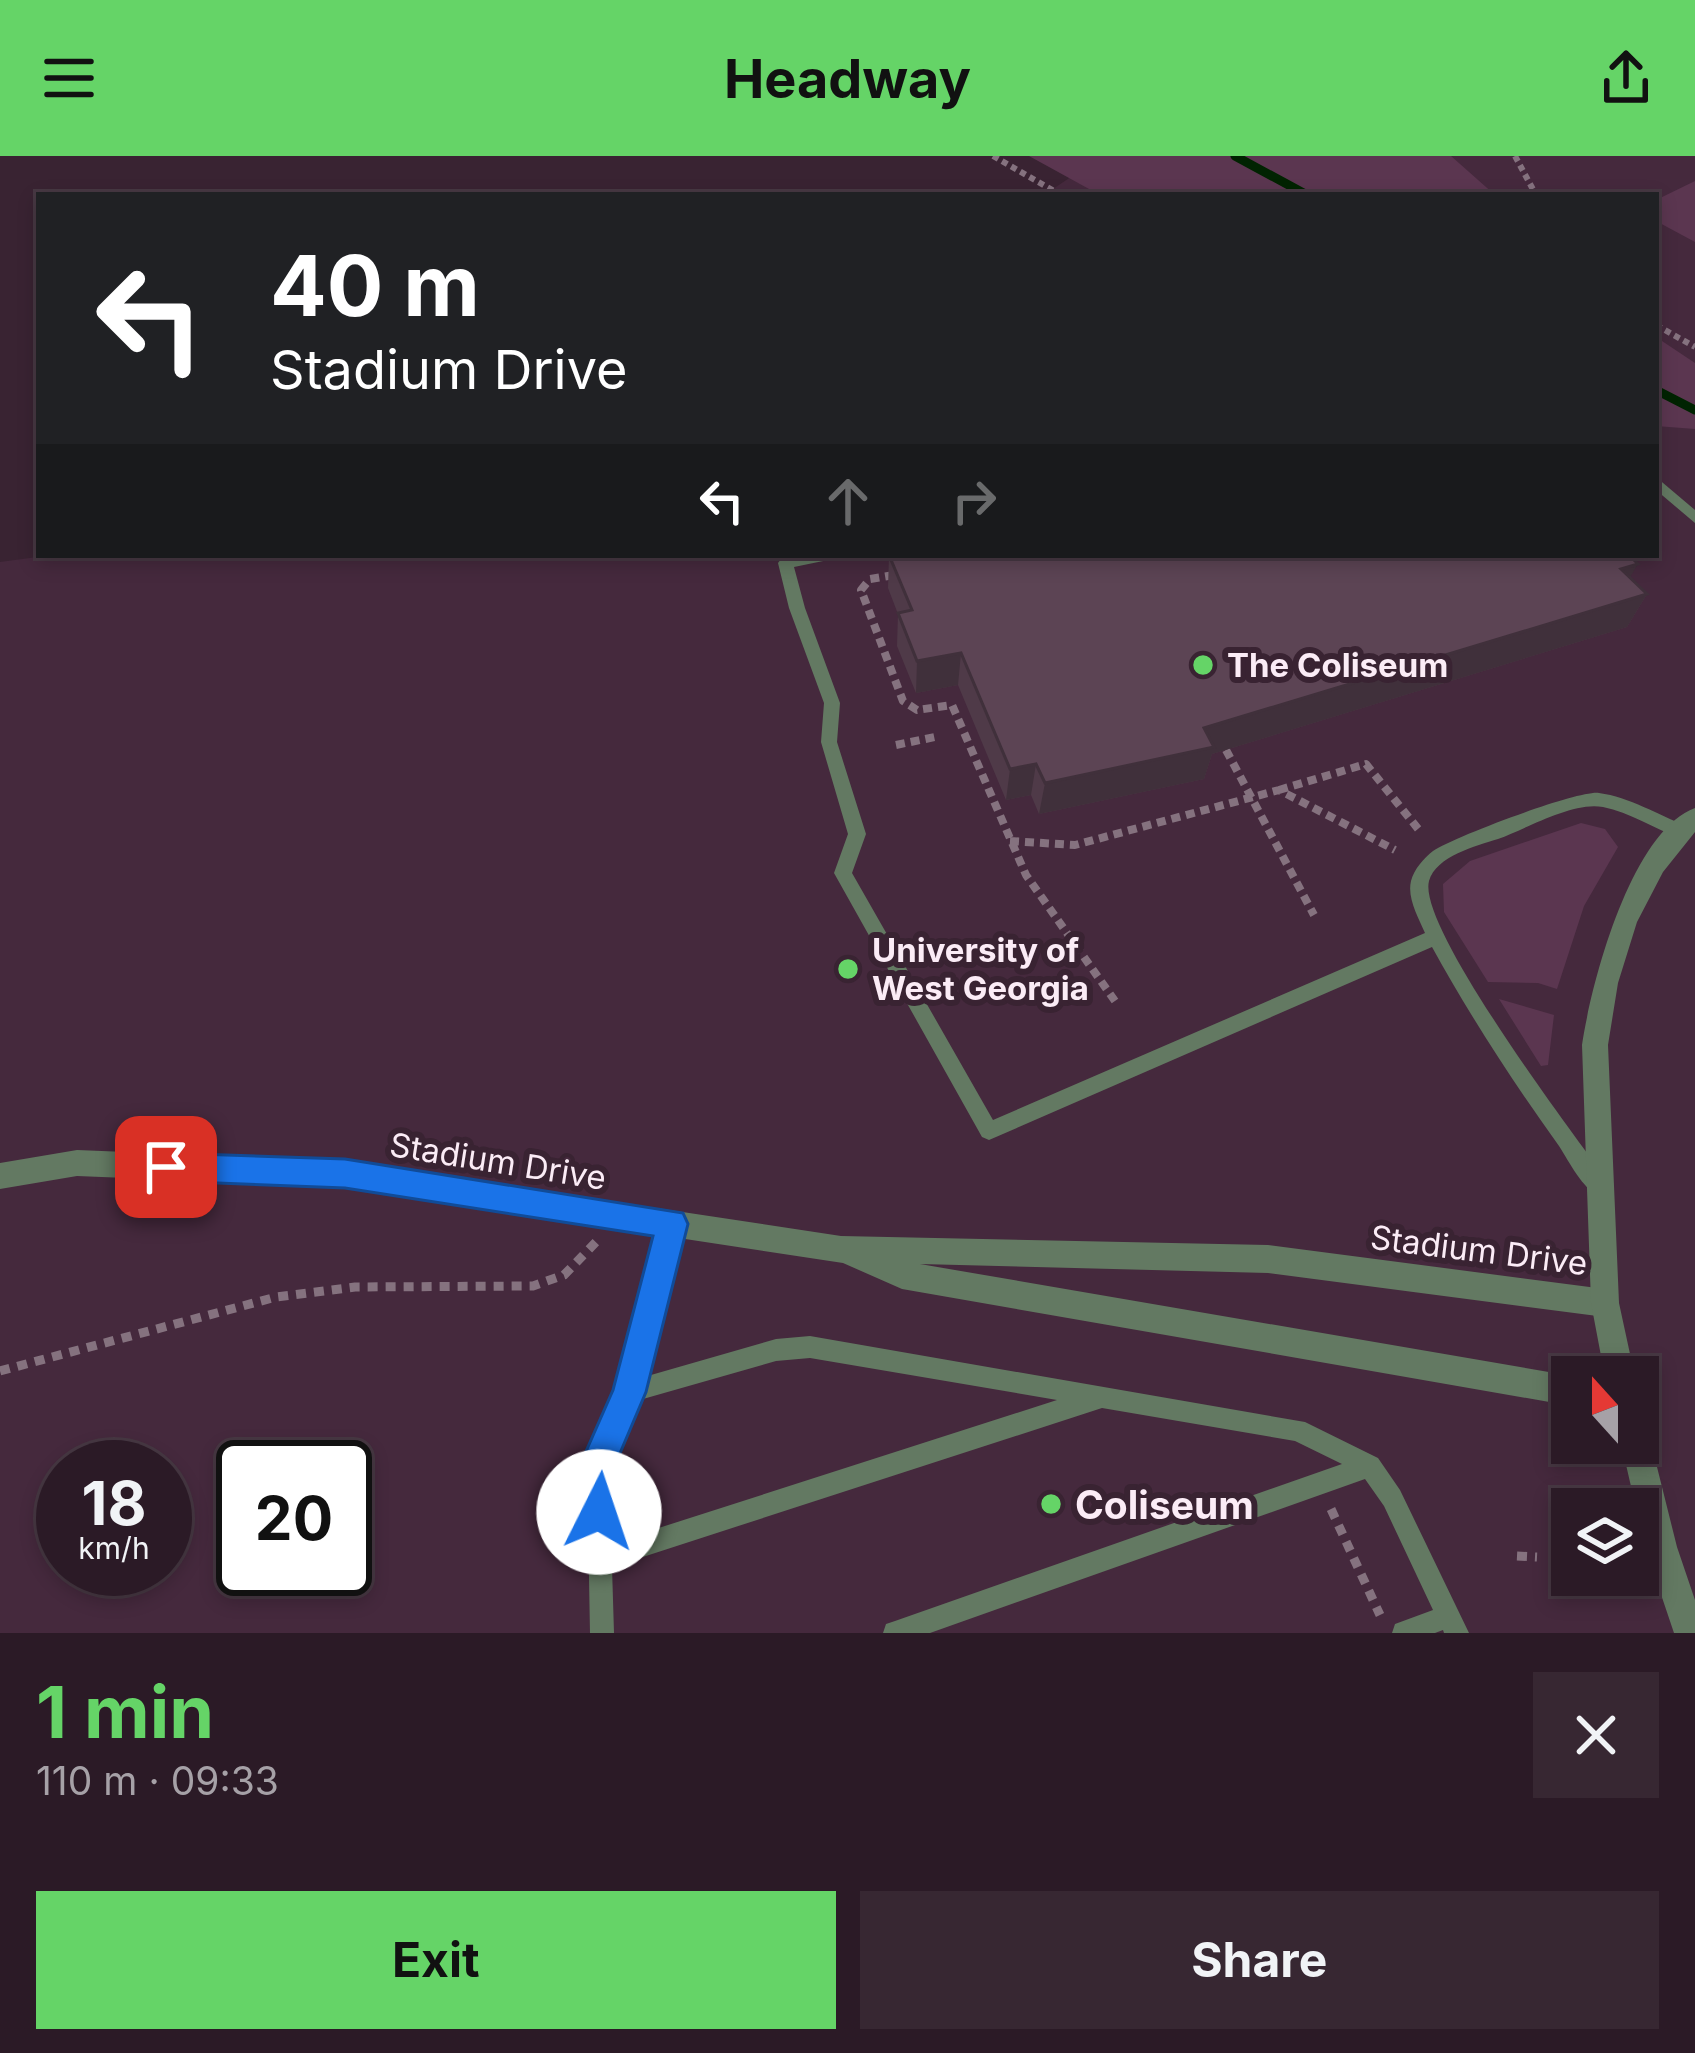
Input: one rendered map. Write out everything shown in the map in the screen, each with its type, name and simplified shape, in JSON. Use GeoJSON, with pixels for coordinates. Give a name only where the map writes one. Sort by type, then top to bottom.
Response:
{"type":"FeatureCollection","features":[{"type":"Feature","properties":{"kind":"street"},"geometry":{"type":"LineString","coordinates":[[1616,1356],[1605,1303],[1594,1045],[1598,1014],[1627,915],[1687,824]]}},
{"type":"Feature","properties":{"kind":"street","name":"Stadium Drive"},"geometry":{"type":"LineString","coordinates":[[0,1176],[77,1163],[345,1174],[841,1250],[1268,1259],[1605,1303]]}},
{"type":"Feature","properties":{"kind":"street","name":"Stadium Drive"},"geometry":{"type":"LineString","coordinates":[[841,1250],[902,1274],[1551,1387]]}},
{"type":"Feature","properties":{"kind":"street"},"geometry":{"type":"LineString","coordinates":[[1641,1464],[1661,1547],[1690,1633]]}},
{"type":"Feature","properties":{"kind":"lane"},"geometry":{"type":"LineString","coordinates":[[1659,485],[1695,518]]}},
{"type":"Feature","properties":{"kind":"lane"},"geometry":{"type":"LineString","coordinates":[[812,558],[786,563],[832,703],[829,742],[857,834],[843,874],[989,1131],[1436,938]]}},
{"type":"Feature","properties":{"kind":"lane"},"geometry":{"type":"LineString","coordinates":[[1600,1187],[1545,1113],[1436,938],[1417,901],[1419,881],[1432,861],[1465,843],[1594,799],[1687,824]]}},
{"type":"Feature","properties":{"kind":"lane"},"geometry":{"type":"LineString","coordinates":[[602,1633],[598,1465],[629,1392],[672,1224]]}},
{"type":"Feature","properties":{"kind":"lane"},"geometry":{"type":"LineString","coordinates":[[629,1392],[776,1350],[810,1347],[1298,1430],[1370,1466],[1392,1498],[1452,1624],[1404,1633]]}},
{"type":"Feature","properties":{"kind":"lane"},"geometry":{"type":"LineString","coordinates":[[600,1559],[1100,1398]]}},
{"type":"Feature","properties":{"kind":"lane"},"geometry":{"type":"LineString","coordinates":[[895,1633],[1370,1466]]}},
{"type":"Feature","properties":{"kind":"path"},"geometry":{"type":"LineString","coordinates":[[993,156],[1055,192]]}},
{"type":"Feature","properties":{"kind":"path"},"geometry":{"type":"LineString","coordinates":[[1515,156],[1534,192]]}},
{"type":"Feature","properties":{"kind":"path"},"geometry":{"type":"LineString","coordinates":[[1659,327],[1695,347]]}},
{"type":"Feature","properties":{"kind":"path"},"geometry":{"type":"LineString","coordinates":[[914,571],[870,579],[861,590],[903,701],[916,710],[952,705],[1026,875],[1115,1001]]}},
{"type":"Feature","properties":{"kind":"path"},"geometry":{"type":"LineString","coordinates":[[910,722],[916,710]]}},
{"type":"Feature","properties":{"kind":"path"},"geometry":{"type":"LineString","coordinates":[[896,745],[940,736]]}},
{"type":"Feature","properties":{"kind":"path"},"geometry":{"type":"LineString","coordinates":[[1226,750],[1314,915]]}},
{"type":"Feature","properties":{"kind":"path"},"geometry":{"type":"LineString","coordinates":[[1008,841],[1075,845],[1366,764],[1419,830]]}},
{"type":"Feature","properties":{"kind":"path"},"geometry":{"type":"LineString","coordinates":[[1279,790],[1395,850]]}},
{"type":"Feature","properties":{"kind":"path"},"geometry":{"type":"LineString","coordinates":[[0,1371],[276,1297],[355,1287],[533,1286],[564,1274],[588,1250]]}},
{"type":"Feature","properties":{"kind":"path"},"geometry":{"type":"LineString","coordinates":[[1319,1484],[1388,1633]]}},
{"type":"Feature","properties":{"kind":"path"},"geometry":{"type":"LineString","coordinates":[[1517,1556],[1551,1558]]}},
{"type":"Feature","properties":{"kind":"shaded area"},"geometry":{"type":"Polygon","coordinates":[[[1029,156],[1451,156],[1492,192],[1095,192],[1029,156]]]}},
{"type":"Feature","properties":{"kind":"shaded area","name":"University of West Georgia"},"geometry":{"type":"Polygon","coordinates":[[[1102,156],[1695,156],[1695,1633],[0,1633],[0,562],[36,557],[1659,558],[1659,192],[1048,192],[1102,156]]]}},
{"type":"Feature","properties":{"kind":"shaded area"},"geometry":{"type":"Polygon","coordinates":[[[1695,181],[1695,242],[1659,223],[1659,199],[1695,181]]]}},
{"type":"Feature","properties":{"kind":"shaded area"},"geometry":{"type":"Polygon","coordinates":[[[1659,339],[1695,363],[1695,429],[1659,426],[1659,339]]]}},
{"type":"Feature","properties":{"kind":"shaded area"},"geometry":{"type":"Polygon","coordinates":[[[1581,823],[1605,829],[1618,847],[1584,906],[1557,989],[1538,983],[1488,982],[1444,912],[1443,884],[1470,861],[1581,823]]]}},
{"type":"Feature","properties":{"kind":"shaded area"},"geometry":{"type":"Polygon","coordinates":[[[1499,999],[1554,1015],[1548,1065],[1541,1066],[1499,999]]]}},
{"type":"Feature","properties":{"kind":"building","name":"The Coliseum"},"geometry":{"type":"Polygon","coordinates":[[[890,558],[1632,558],[1638,564],[1621,569],[1647,594],[1204,728],[1214,747],[1045,783],[1036,764],[1010,769],[961,653],[917,661],[898,613],[912,610],[890,558]]]}},
{"type":"Feature","properties":{"kind":"waterway"},"geometry":{"type":"LineString","coordinates":[[1235,156],[1301,192]]}},
{"type":"Feature","properties":{"kind":"waterway"},"geometry":{"type":"LineString","coordinates":[[1659,392],[1695,410]]}},
{"type":"Feature","properties":{"kind":"place","name":"The Coliseum"},"geometry":{"type":"Point","coordinates":[1203,665]}},
{"type":"Feature","properties":{"kind":"place","name":"University of West Georgia"},"geometry":{"type":"Point","coordinates":[848,969]}},
{"type":"Feature","properties":{"kind":"place","name":"Coliseum"},"geometry":{"type":"Point","coordinates":[1051,1504]}},
{"type":"Feature","properties":{"kind":"route"},"geometry":{"type":"LineString","coordinates":[[166,1167],[345,1174],[672,1224],[629,1392],[598,1465],[599,1512]]}}]}
